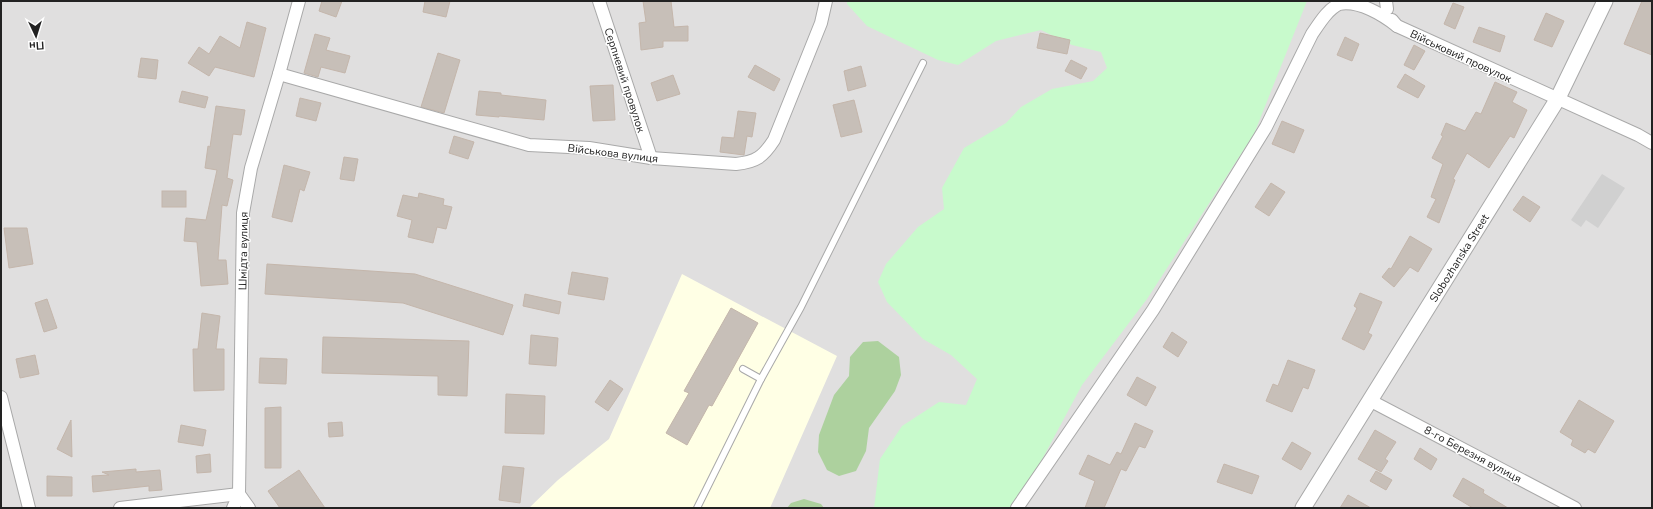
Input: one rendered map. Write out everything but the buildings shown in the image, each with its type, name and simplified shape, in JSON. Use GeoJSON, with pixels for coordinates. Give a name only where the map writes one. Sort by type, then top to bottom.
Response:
{"type":"FeatureCollection","features":[{"type":"Feature","properties":{"kind":"street","name":"Шмідта вулиця"},"geometry":{"type":"LineString","coordinates":[[233,508],[239,494],[243,213],[251,168],[299,1]]}},
{"type":"Feature","properties":{"kind":"street","name":"Серпневий провулок"},"geometry":{"type":"LineString","coordinates":[[599,1],[651,158]]}},
{"type":"Feature","properties":{"kind":"street"},"geometry":{"type":"LineString","coordinates":[[1017,508],[1153,310],[1266,127],[1312,34],[1321,21],[1338,4],[1347,1],[1371,7],[1397,26]]}},
{"type":"Feature","properties":{"kind":"street","name":"Військовий провулок"},"geometry":{"type":"LineString","coordinates":[[1374,1],[1386,5],[1389,16],[1397,26],[1638,135],[1652,143]]}},
{"type":"Feature","properties":{"kind":"street","name":"Slobozhanska Street"},"geometry":{"type":"LineString","coordinates":[[1302,508],[1371,401],[1558,100],[1604,1]]}},
{"type":"Feature","properties":{"kind":"street","name":"Військова вулиця"},"geometry":{"type":"LineString","coordinates":[[279,74],[529,145],[589,148],[651,158],[736,164],[748,163],[757,159],[767,150],[774,140],[821,22],[826,2]]}},
{"type":"Feature","properties":{"kind":"street"},"geometry":{"type":"LineString","coordinates":[[1,397],[29,508]]}},
{"type":"Feature","properties":{"kind":"street","name":"8-го Березня вулиця"},"geometry":{"type":"LineString","coordinates":[[1371,401],[1575,508]]}},
{"type":"Feature","properties":{"kind":"street"},"geometry":{"type":"LineString","coordinates":[[120,508],[239,494],[249,508]]}},
{"type":"Feature","properties":{"kind":"lane"},"geometry":{"type":"LineString","coordinates":[[697,508],[761,379],[801,307],[923,63]]}},
{"type":"Feature","properties":{"kind":"lane"},"geometry":{"type":"LineString","coordinates":[[743,370],[761,379]]}},
{"type":"Feature","properties":{"kind":"shaded area"},"geometry":{"type":"Polygon","coordinates":[[[1,1],[1652,1],[1652,508],[1,508],[1,1]]]}},
{"type":"Feature","properties":{"kind":"shaded area"},"geometry":{"type":"Polygon","coordinates":[[[1602,174],[1625,188],[1598,228],[1586,220],[1581,227],[1571,220],[1602,174]]]}},
{"type":"Feature","properties":{"kind":"shaded area"},"geometry":{"type":"Polygon","coordinates":[[[682,274],[837,356],[770,508],[529,508],[558,480],[609,439],[682,274]]]}},
{"type":"Feature","properties":{"kind":"green space"},"geometry":{"type":"Polygon","coordinates":[[[847,1],[1307,1],[1254,134],[1147,299],[1082,385],[1016,508],[874,508],[880,459],[902,426],[939,402],[966,405],[977,379],[951,355],[923,339],[887,302],[878,282],[886,264],[918,227],[944,209],[942,188],[964,148],[1006,123],[1021,107],[1052,89],[1093,81],[1107,68],[1101,52],[1072,45],[1041,30],[996,41],[958,65],[938,60],[867,26],[847,4],[847,1]]]}},
{"type":"Feature","properties":{"kind":"green space"},"geometry":{"type":"Polygon","coordinates":[[[878,341],[899,357],[901,375],[895,391],[869,428],[866,451],[856,471],[839,476],[827,470],[818,452],[819,435],[834,395],[849,376],[850,357],[863,342],[878,341]]]}},
{"type":"Feature","properties":{"kind":"green space"},"geometry":{"type":"Polygon","coordinates":[[[804,499],[821,504],[824,508],[787,508],[791,503],[804,499]]]}}]}
